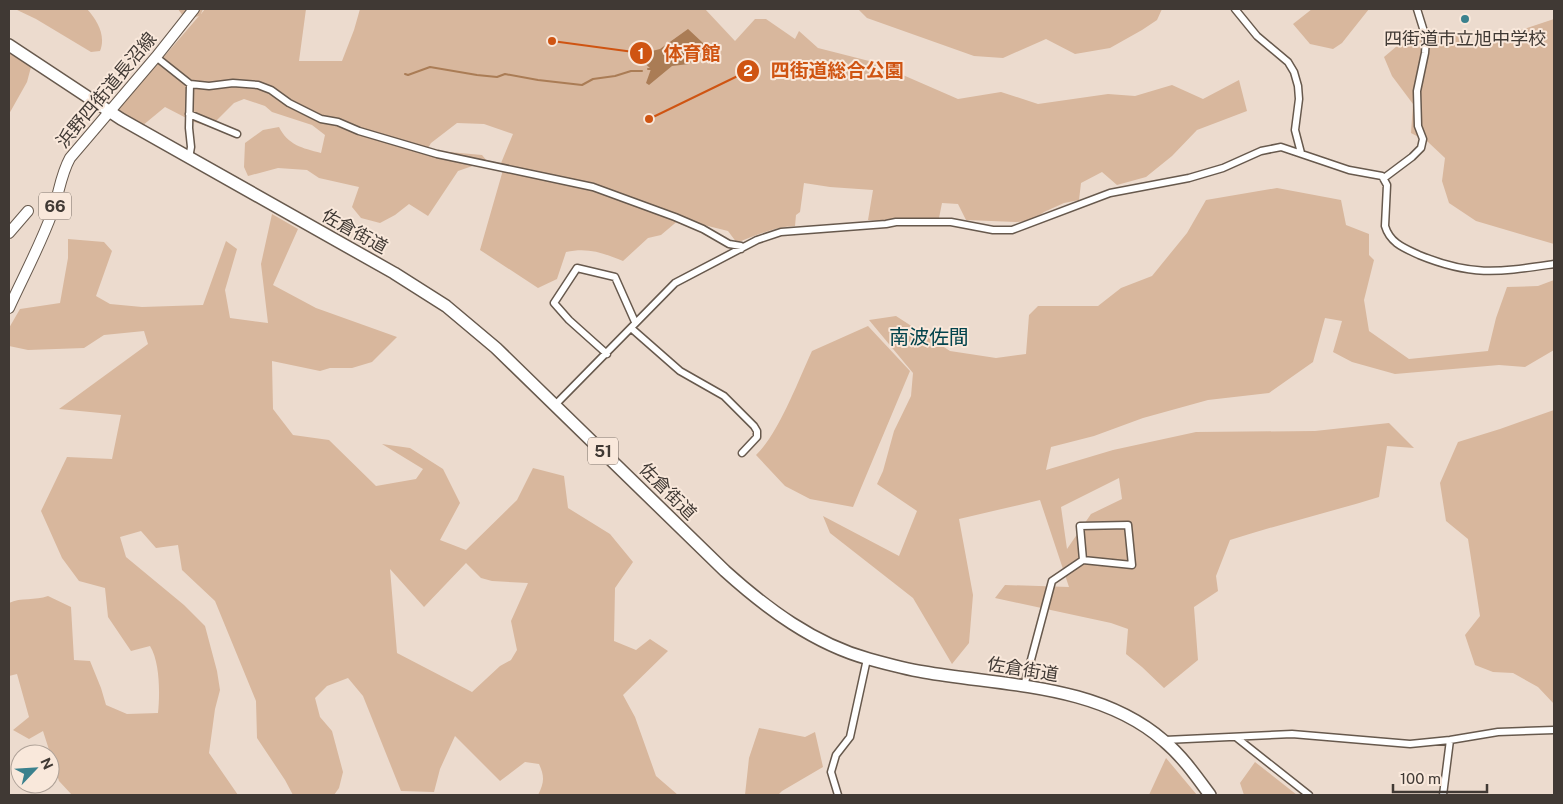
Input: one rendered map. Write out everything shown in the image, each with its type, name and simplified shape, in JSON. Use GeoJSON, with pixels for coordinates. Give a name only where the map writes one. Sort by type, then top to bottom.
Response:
{"type":"FeatureCollection","features":[{"type":"Feature","properties":{"kind":"highway","name":"佐倉街道"},"geometry":{"type":"LineString","coordinates":[[9,45],[109,112],[386,268],[439,302],[496,348],[724,571],[768,608],[812,635],[845,651],[868,659],[923,672],[1024,686],[1106,706],[1137,721],[1163,740],[1180,756],[1210,795]]}},
{"type":"Feature","properties":{"kind":"main road","name":"浜野四街道長沼線"},"geometry":{"type":"LineString","coordinates":[[9,308],[49,222],[70,158],[194,9]]}},
{"type":"Feature","properties":{"kind":"main road","name":"66"},"geometry":{"type":"LineString","coordinates":[[9,233],[28,211]]}},
{"type":"Feature","properties":{"kind":"street"},"geometry":{"type":"LineString","coordinates":[[1235,9],[1257,36],[1288,62],[1294,72],[1299,99],[1295,130],[1301,153]]}},
{"type":"Feature","properties":{"kind":"street"},"geometry":{"type":"LineString","coordinates":[[1384,178],[1412,157],[1421,148],[1423,139],[1418,126],[1417,91],[1425,53],[1426,38],[1417,9]]}},
{"type":"Feature","properties":{"kind":"street"},"geometry":{"type":"LineString","coordinates":[[156,57],[190,84],[209,86],[233,83],[258,85],[271,90],[290,103],[321,119],[338,122],[360,131],[437,154],[593,187],[675,217],[703,229],[729,244],[741,246],[741,249]]}},
{"type":"Feature","properties":{"kind":"street"},"geometry":{"type":"LineString","coordinates":[[189,158],[192,147],[189,128],[190,84]]}},
{"type":"Feature","properties":{"kind":"street"},"geometry":{"type":"LineString","coordinates":[[189,114],[237,134]]}},
{"type":"Feature","properties":{"kind":"street"},"geometry":{"type":"LineString","coordinates":[[555,405],[675,284],[757,240],[781,232],[896,222],[951,222],[993,230],[1012,230],[1110,193],[1189,178],[1222,168],[1261,151],[1282,147],[1349,170],[1377,174],[1384,178],[1387,184],[1385,226],[1395,242],[1407,250],[1449,266],[1482,272],[1502,272],[1554,264]]}},
{"type":"Feature","properties":{"kind":"street"},"geometry":{"type":"LineString","coordinates":[[607,354],[569,320],[554,303],[577,268],[615,277],[636,322]]}},
{"type":"Feature","properties":{"kind":"street"},"geometry":{"type":"LineString","coordinates":[[630,328],[680,371],[724,396],[754,426],[757,430],[757,437],[742,453]]}},
{"type":"Feature","properties":{"kind":"street"},"geometry":{"type":"LineString","coordinates":[[1024,686],[1052,581],[1083,560],[1132,565],[1128,525],[1080,526],[1083,560]]}},
{"type":"Feature","properties":{"kind":"street"},"geometry":{"type":"LineString","coordinates":[[838,795],[831,772],[836,755],[850,737],[868,659]]}},
{"type":"Feature","properties":{"kind":"street"},"geometry":{"type":"LineString","coordinates":[[1163,740],[1292,734],[1410,744],[1498,732],[1554,730]]}},
{"type":"Feature","properties":{"kind":"street"},"geometry":{"type":"LineString","coordinates":[[1237,738],[1309,795]]}},
{"type":"Feature","properties":{"kind":"street"},"geometry":{"type":"LineString","coordinates":[[1443,795],[1450,740]]}},
{"type":"Feature","properties":{"kind":"shaded area"},"geometry":{"type":"Polygon","coordinates":[[[15,9],[87,9],[100,29],[102,45],[100,51],[91,52],[36,19],[15,9]]]}},
{"type":"Feature","properties":{"kind":"shaded area"},"geometry":{"type":"Polygon","coordinates":[[[178,9],[203,9],[201,14],[205,9],[306,9],[299,61],[342,61],[360,9],[705,9],[735,41],[755,19],[766,19],[795,39],[799,31],[818,48],[873,62],[958,99],[1001,92],[1038,104],[1108,94],[1135,96],[1172,85],[1203,99],[1239,80],[1247,111],[1197,130],[1172,156],[1146,177],[1117,185],[1102,172],[1081,183],[1079,200],[1064,203],[1044,212],[1031,221],[966,220],[958,204],[942,203],[939,218],[868,220],[873,190],[804,183],[800,212],[796,215],[795,226],[758,234],[737,243],[728,231],[680,219],[661,235],[648,238],[623,261],[602,253],[581,250],[566,252],[557,279],[538,288],[480,250],[503,170],[499,168],[513,134],[484,124],[457,123],[431,143],[427,150],[482,155],[487,161],[458,171],[428,216],[409,204],[395,215],[380,223],[361,218],[352,207],[359,187],[319,178],[307,170],[278,168],[248,176],[244,167],[245,143],[263,130],[279,127],[291,142],[321,153],[325,135],[312,125],[272,112],[265,106],[244,99],[234,103],[210,127],[194,122],[165,107],[142,126],[118,110],[199,16],[192,18],[183,16],[178,9]]]}},
{"type":"Feature","properties":{"kind":"shaded area"},"geometry":{"type":"Polygon","coordinates":[[[858,9],[1162,9],[1157,20],[1110,48],[1075,54],[1046,39],[1003,58],[974,56],[867,18],[858,9]]]}},
{"type":"Feature","properties":{"kind":"shaded area"},"geometry":{"type":"Polygon","coordinates":[[[1312,9],[1369,9],[1342,43],[1333,49],[1310,44],[1293,24],[1312,9]]]}},
{"type":"Feature","properties":{"kind":"shaded area"},"geometry":{"type":"Polygon","coordinates":[[[1554,19],[1554,244],[1476,221],[1449,203],[1442,181],[1445,158],[1428,142],[1411,133],[1413,104],[1392,76],[1384,57],[1397,46],[1453,32],[1468,42],[1482,47],[1512,33],[1554,19]]]}},
{"type":"Feature","properties":{"kind":"shaded area"},"geometry":{"type":"Polygon","coordinates":[[[688,29],[703,43],[702,52],[689,64],[672,66],[649,85],[646,83],[651,69],[640,59],[641,56],[660,49],[688,29]]]}},
{"type":"Feature","properties":{"kind":"shaded area"},"geometry":{"type":"Polygon","coordinates":[[[9,52],[31,67],[27,82],[9,114],[9,52]]]}},
{"type":"Feature","properties":{"kind":"shaded area"},"geometry":{"type":"Polygon","coordinates":[[[1277,188],[1341,200],[1346,225],[1369,234],[1369,255],[1374,260],[1364,300],[1369,331],[1409,359],[1488,351],[1496,318],[1507,287],[1538,286],[1554,280],[1554,350],[1525,367],[1499,365],[1395,374],[1352,362],[1333,352],[1342,321],[1325,318],[1313,362],[1269,393],[1208,400],[1143,418],[1094,436],[1051,447],[1046,470],[1113,450],[1196,432],[1315,431],[1389,423],[1414,448],[1387,446],[1379,497],[1230,540],[1216,576],[1218,591],[1194,607],[1198,660],[1164,688],[1126,654],[1128,629],[1111,623],[995,598],[1005,585],[1069,587],[1040,500],[959,519],[973,595],[969,643],[952,664],[913,598],[830,533],[823,516],[899,556],[917,511],[877,484],[883,471],[894,431],[911,396],[913,373],[869,320],[896,316],[950,351],[996,358],[1026,354],[1029,315],[1038,306],[1098,306],[1121,288],[1152,276],[1187,233],[1206,200],[1277,188]],[[1119,478],[1061,507],[1067,549],[1091,514],[1122,499],[1119,478]]]}},
{"type":"Feature","properties":{"kind":"shaded area"},"geometry":{"type":"Polygon","coordinates":[[[272,214],[298,229],[273,285],[316,308],[397,337],[372,362],[352,368],[330,368],[320,371],[272,361],[273,409],[293,435],[329,440],[376,486],[416,479],[423,469],[382,444],[410,448],[443,469],[460,503],[440,540],[466,550],[517,500],[533,468],[564,476],[568,508],[610,534],[633,562],[615,588],[614,641],[636,650],[650,639],[668,651],[623,695],[635,717],[656,776],[678,795],[538,795],[543,780],[539,764],[525,762],[500,781],[455,736],[440,769],[434,792],[401,791],[363,696],[348,678],[327,686],[315,698],[320,717],[332,731],[343,772],[339,788],[334,795],[293,795],[257,738],[256,701],[215,601],[182,570],[178,545],[156,548],[141,531],[120,537],[126,557],[184,605],[205,626],[220,690],[215,709],[209,753],[238,795],[72,795],[60,782],[60,744],[47,744],[43,731],[29,739],[13,730],[29,717],[17,674],[9,676],[9,603],[14,601],[48,596],[71,607],[74,660],[90,661],[106,705],[127,714],[158,713],[159,688],[156,661],[150,646],[131,651],[108,617],[105,588],[79,581],[62,558],[41,511],[67,457],[112,459],[121,415],[59,409],[148,344],[144,331],[104,335],[84,348],[28,350],[9,346],[9,328],[20,309],[60,303],[68,258],[68,239],[104,242],[112,251],[96,296],[110,304],[142,307],[203,305],[226,241],[237,249],[225,290],[230,318],[268,323],[261,264],[272,214]],[[466,563],[424,607],[390,569],[397,653],[472,692],[500,666],[511,660],[517,650],[511,621],[528,583],[492,581],[481,578],[466,563]]]}},
{"type":"Feature","properties":{"kind":"shaded area"},"geometry":{"type":"Polygon","coordinates":[[[868,326],[910,371],[853,507],[810,499],[785,486],[756,455],[780,420],[812,351],[868,326]]]}},
{"type":"Feature","properties":{"kind":"shaded area"},"geometry":{"type":"Polygon","coordinates":[[[1554,410],[1554,704],[1538,687],[1513,673],[1493,672],[1475,665],[1465,635],[1480,616],[1468,539],[1446,521],[1440,483],[1458,442],[1554,410]]]}},
{"type":"Feature","properties":{"kind":"shaded area"},"geometry":{"type":"Polygon","coordinates":[[[759,728],[805,737],[815,732],[823,767],[778,795],[745,795],[749,758],[759,728]]]}},
{"type":"Feature","properties":{"kind":"shaded area"},"geometry":{"type":"Polygon","coordinates":[[[1166,758],[1197,795],[1149,795],[1166,758]]]}},
{"type":"Feature","properties":{"kind":"shaded area"},"geometry":{"type":"Polygon","coordinates":[[[1255,762],[1297,795],[1244,795],[1240,783],[1255,762]]]}},
{"type":"Feature","properties":{"kind":"waterway"},"geometry":{"type":"LineString","coordinates":[[405,74],[408,75],[430,67],[477,75],[497,77],[505,74],[582,85],[593,79],[615,76],[631,71],[642,71]]}},
{"type":"Feature","properties":{"kind":"place","name":"四街道市立旭中学校"},"geometry":{"type":"Point","coordinates":[1465,19]}},
{"type":"Feature","properties":{"kind":"place","name":"体育館"},"geometry":{"type":"Point","coordinates":[552,41]}},
{"type":"Feature","properties":{"kind":"place","name":"四街道総合公園"},"geometry":{"type":"Point","coordinates":[649,119]}},
{"type":"Feature","properties":{"kind":"district","name":"南波佐間"},"geometry":{"type":"Point","coordinates":[929,337]}}]}
